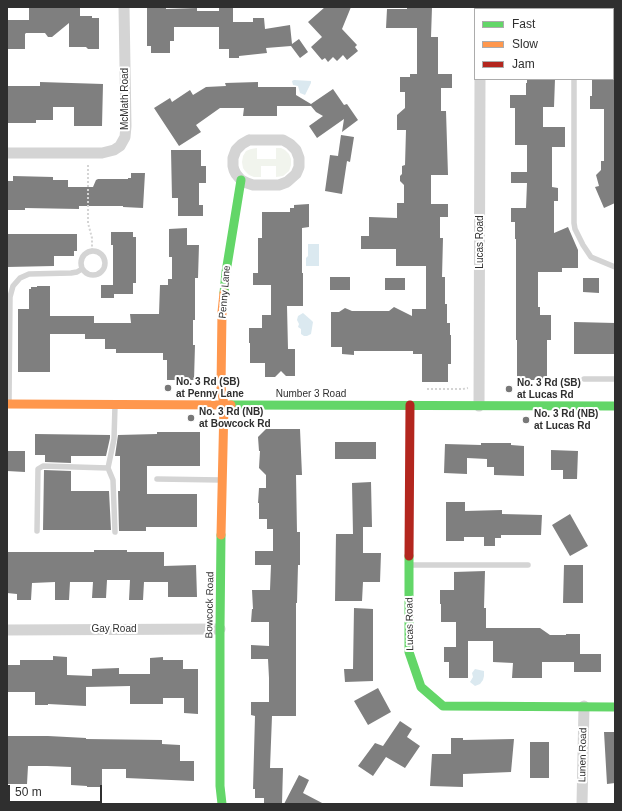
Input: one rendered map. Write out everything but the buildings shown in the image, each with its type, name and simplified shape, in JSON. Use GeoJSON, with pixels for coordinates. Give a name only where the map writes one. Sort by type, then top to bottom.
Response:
{"type":"FeatureCollection","features":[{"type":"Feature","properties":{"kind":"street","name":"McMath Road"},"geometry":{"type":"LineString","coordinates":[[7,152],[107,153],[120,146],[125,137],[126,126],[124,7]]}},
{"type":"Feature","properties":{"kind":"street","name":"Lucas Road"},"geometry":{"type":"LineString","coordinates":[[479,406],[480,80]]}},
{"type":"Feature","properties":{"kind":"street"},"geometry":{"type":"LineString","coordinates":[[253,140],[283,140],[294,147],[298,154],[298,171],[287,182],[279,185],[253,185],[241,180],[234,170],[233,158],[236,150],[245,142],[253,140]]}},
{"type":"Feature","properties":{"kind":"street","name":"Penny Lane"},"geometry":{"type":"LineString","coordinates":[[224,405],[221,387],[223,298],[226,266],[241,180]]}},
{"type":"Feature","properties":{"kind":"street","name":"Number 3 Road"},"geometry":{"type":"LineString","coordinates":[[8,404],[615,406]]}},
{"type":"Feature","properties":{"kind":"street","name":"Bowcock Road"},"geometry":{"type":"LineString","coordinates":[[222,804],[220,786],[220,628],[224,405]]}},
{"type":"Feature","properties":{"kind":"street","name":"Lucas Road"},"geometry":{"type":"LineString","coordinates":[[410,405],[409,652],[421,687],[443,706],[615,707]]}},
{"type":"Feature","properties":{"kind":"street","name":"Gay Road"},"geometry":{"type":"LineString","coordinates":[[7,630],[220,628]]}},
{"type":"Feature","properties":{"kind":"street","name":"Lunen Road"},"geometry":{"type":"LineString","coordinates":[[582,804],[584,706]]}},
{"type":"Feature","properties":{"kind":"lane"},"geometry":{"type":"LineString","coordinates":[[574,80],[575,229],[582,245],[591,257],[615,267]]}},
{"type":"Feature","properties":{"kind":"lane"},"geometry":{"type":"LineString","coordinates":[[92,251],[99,253],[103,257],[104,264],[102,270],[92,275],[82,269],[81,264],[82,257],[87,252],[92,251]]}},
{"type":"Feature","properties":{"kind":"lane"},"geometry":{"type":"LineString","coordinates":[[8,404],[10,297],[13,286],[17,280],[27,274],[71,273],[82,269]]}},
{"type":"Feature","properties":{"kind":"lane"},"geometry":{"type":"LineString","coordinates":[[584,379],[615,379]]}},
{"type":"Feature","properties":{"kind":"lane"},"geometry":{"type":"LineString","coordinates":[[114,404],[114,439],[108,468],[113,480],[115,532]]}},
{"type":"Feature","properties":{"kind":"lane"},"geometry":{"type":"LineString","coordinates":[[36,531],[38,469],[43,466],[108,468]]}},
{"type":"Feature","properties":{"kind":"lane"},"geometry":{"type":"LineString","coordinates":[[157,479],[222,480]]}},
{"type":"Feature","properties":{"kind":"lane"},"geometry":{"type":"LineString","coordinates":[[410,566],[528,564]]}},
{"type":"Feature","properties":{"kind":"path"},"geometry":{"type":"LineString","coordinates":[[88,154],[88,223],[92,238],[92,251]]}},
{"type":"Feature","properties":{"kind":"path"},"geometry":{"type":"LineString","coordinates":[[427,389],[469,388]]}},
{"type":"Feature","properties":{"kind":"shaded area"},"geometry":{"type":"Polygon","coordinates":[[[292,81],[311,81],[305,95],[300,93],[298,86],[293,85],[292,81]]]}},
{"type":"Feature","properties":{"kind":"shaded area"},"geometry":{"type":"Polygon","coordinates":[[[257,148],[257,159],[276,159],[276,148],[285,150],[291,159],[289,171],[283,176],[276,177],[276,166],[261,166],[261,177],[249,175],[243,168],[243,156],[246,151],[257,148]]]}},
{"type":"Feature","properties":{"kind":"shaded area"},"geometry":{"type":"Polygon","coordinates":[[[308,244],[319,244],[319,266],[306,266],[308,244]]]}},
{"type":"Feature","properties":{"kind":"shaded area"},"geometry":{"type":"Polygon","coordinates":[[[303,313],[313,322],[311,334],[307,336],[301,334],[301,329],[298,327],[298,316],[303,313]]]}},
{"type":"Feature","properties":{"kind":"shaded area"},"geometry":{"type":"Polygon","coordinates":[[[475,669],[484,671],[484,676],[480,684],[475,686],[470,682],[473,677],[472,673],[475,669]]]}},
{"type":"Feature","properties":{"kind":"traffic: fast"},"geometry":{"type":"LineString","coordinates":[[224,293],[241,180]]}},
{"type":"Feature","properties":{"kind":"traffic: fast"},"geometry":{"type":"LineString","coordinates":[[231,405],[615,406]]}},
{"type":"Feature","properties":{"kind":"traffic: fast"},"geometry":{"type":"LineString","coordinates":[[221,535],[220,786],[222,804]]}},
{"type":"Feature","properties":{"kind":"traffic: fast"},"geometry":{"type":"LineString","coordinates":[[409,556],[409,652],[421,687],[443,706],[615,707]]}},
{"type":"Feature","properties":{"kind":"traffic: slow"},"geometry":{"type":"LineString","coordinates":[[221,535],[224,405],[221,387],[222,312],[224,293]]}},
{"type":"Feature","properties":{"kind":"traffic: slow"},"geometry":{"type":"LineString","coordinates":[[7,404],[231,405]]}},
{"type":"Feature","properties":{"kind":"traffic: jam"},"geometry":{"type":"LineString","coordinates":[[409,556],[410,405]]}},
{"type":"Feature","properties":{"kind":"place","name":"No. 3 Rd (SB) at Penny Lane"},"geometry":{"type":"Point","coordinates":[168,388]}},
{"type":"Feature","properties":{"kind":"place","name":"No. 3 Rd (SB) at Lucas Rd"},"geometry":{"type":"Point","coordinates":[509,389]}},
{"type":"Feature","properties":{"kind":"place","name":"No. 3 Rd (NB) at Bowcock Rd"},"geometry":{"type":"Point","coordinates":[191,418]}},
{"type":"Feature","properties":{"kind":"place","name":"No. 3 Rd (NB) at Lucas Rd"},"geometry":{"type":"Point","coordinates":[526,420]}}]}
